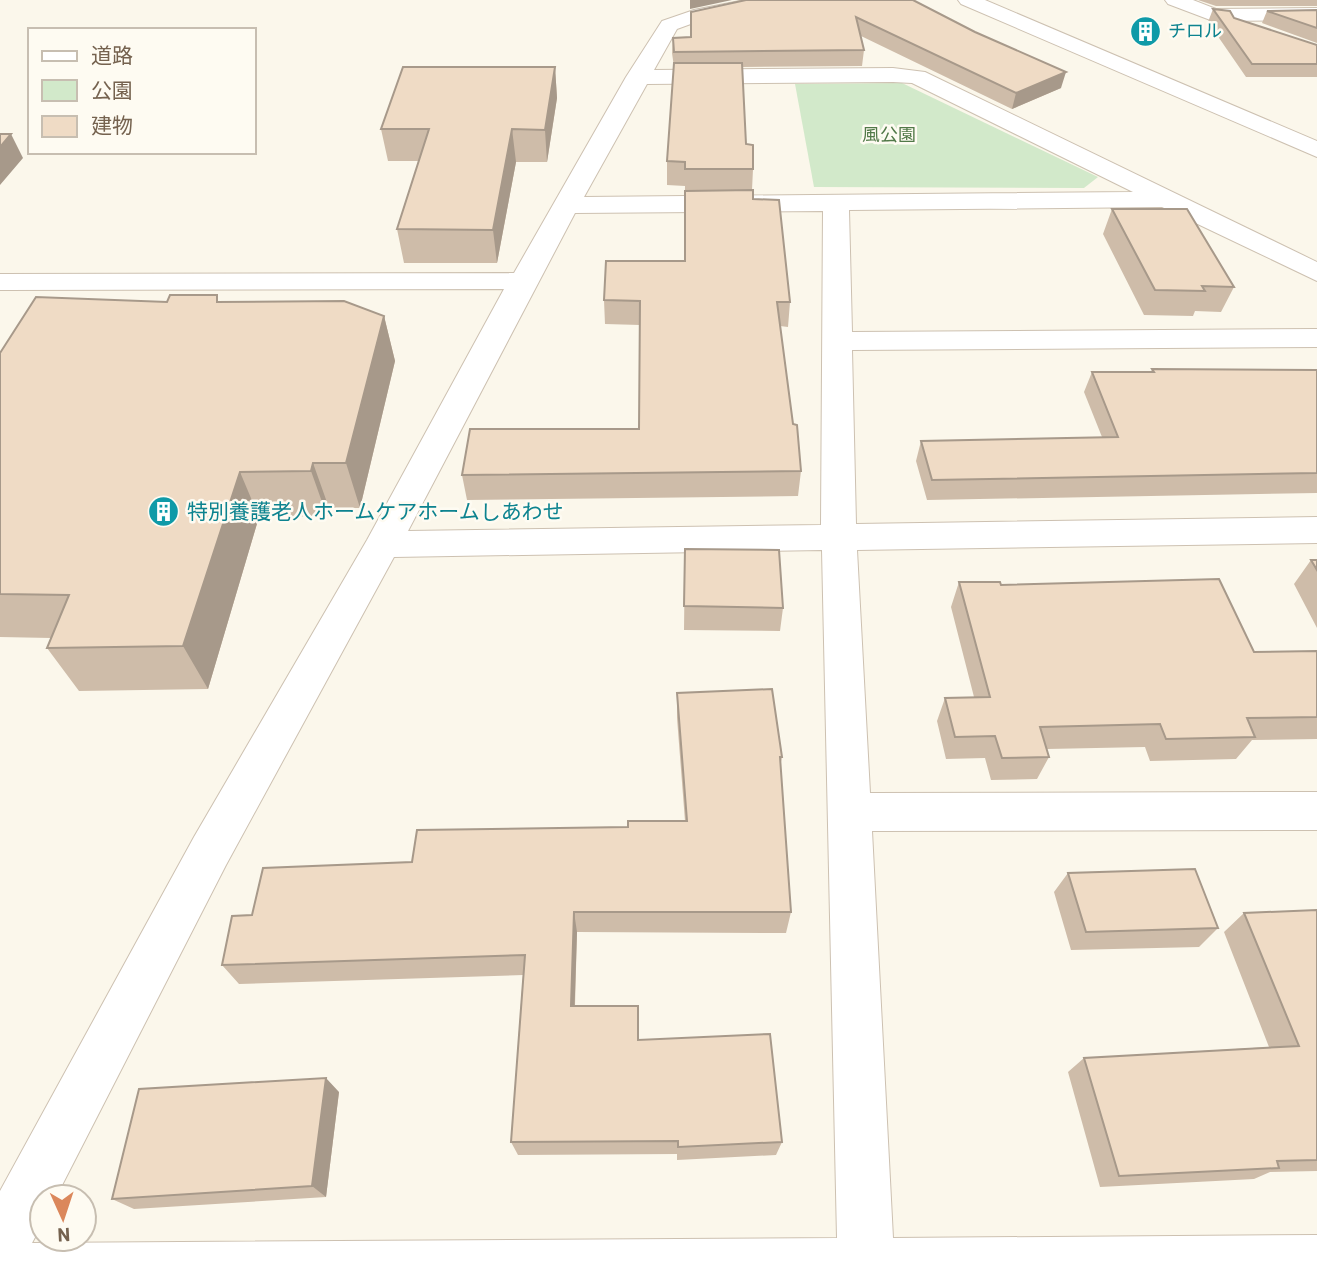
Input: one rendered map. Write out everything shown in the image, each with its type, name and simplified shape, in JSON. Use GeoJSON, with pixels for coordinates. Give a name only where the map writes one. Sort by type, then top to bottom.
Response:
{"type":"FeatureCollection","features":[{"type":"Feature","properties":{"kind":"street"},"geometry":{"type":"LineString","coordinates":[[0,1247],[210,851],[383,544],[523,281],[672,13],[776,0]]}},
{"type":"Feature","properties":{"kind":"street"},"geometry":{"type":"LineString","coordinates":[[968,0],[1317,150]]}},
{"type":"Feature","properties":{"kind":"street"},"geometry":{"type":"LineString","coordinates":[[1175,0],[1265,34]]}},
{"type":"Feature","properties":{"kind":"street"},"geometry":{"type":"LineString","coordinates":[[1213,15],[1317,14]]}},
{"type":"Feature","properties":{"kind":"street"},"geometry":{"type":"LineString","coordinates":[[637,77],[917,77],[1317,273]]}},
{"type":"Feature","properties":{"kind":"street"},"geometry":{"type":"LineString","coordinates":[[566,205],[1167,200]]}},
{"type":"Feature","properties":{"kind":"street"},"geometry":{"type":"LineString","coordinates":[[836,204],[839,537],[866,1265]]}},
{"type":"Feature","properties":{"kind":"street"},"geometry":{"type":"LineString","coordinates":[[0,282],[523,281]]}},
{"type":"Feature","properties":{"kind":"street"},"geometry":{"type":"LineString","coordinates":[[837,341],[1317,338]]}},
{"type":"Feature","properties":{"kind":"street"},"geometry":{"type":"LineString","coordinates":[[383,544],[1317,530]]}},
{"type":"Feature","properties":{"kind":"street"},"geometry":{"type":"LineString","coordinates":[[849,812],[1317,811]]}},
{"type":"Feature","properties":{"kind":"street"},"geometry":{"type":"LineString","coordinates":[[0,1272],[1317,1263]]}},
{"type":"Feature","properties":{"kind":"green space","name":"風公園"},"geometry":{"type":"Polygon","coordinates":[[[902,83],[1098,177],[1084,188],[814,187],[795,84],[902,83]]]}},
{"type":"Feature","properties":{"kind":"building"},"geometry":{"type":"Polygon","coordinates":[[[746,0],[913,0],[975,32],[1066,72],[1016,93],[856,17],[864,50],[674,52],[673,38],[691,37],[691,12],[746,0]]]}},
{"type":"Feature","properties":{"kind":"building"},"geometry":{"type":"Polygon","coordinates":[[[1213,9],[1230,11],[1234,18],[1317,45],[1317,64],[1252,64],[1213,9]]]}},
{"type":"Feature","properties":{"kind":"building"},"geometry":{"type":"Polygon","coordinates":[[[1317,10],[1317,28],[1267,11],[1317,10]]]}},
{"type":"Feature","properties":{"kind":"building"},"geometry":{"type":"Polygon","coordinates":[[[674,63],[742,63],[746,144],[753,145],[753,169],[685,169],[685,162],[667,161],[674,63]]]}},
{"type":"Feature","properties":{"kind":"building"},"geometry":{"type":"Polygon","coordinates":[[[403,67],[555,67],[545,130],[512,129],[493,230],[397,229],[429,129],[381,129],[403,67]]]}},
{"type":"Feature","properties":{"kind":"building"},"geometry":{"type":"Polygon","coordinates":[[[0,134],[11,134],[0,147],[0,134]]]}},
{"type":"Feature","properties":{"kind":"building"},"geometry":{"type":"Polygon","coordinates":[[[753,190],[753,199],[779,200],[790,302],[777,302],[793,424],[797,425],[801,471],[462,475],[470,429],[639,429],[640,301],[604,300],[606,261],[685,261],[685,191],[753,190]]]}},
{"type":"Feature","properties":{"kind":"building"},"geometry":{"type":"Polygon","coordinates":[[[1112,209],[1187,209],[1234,287],[1202,286],[1205,291],[1155,290],[1112,209]]]}},
{"type":"Feature","properties":{"kind":"building","name":"特別養護老人ホームケアホームしあわせ"},"geometry":{"type":"Polygon","coordinates":[[[170,295],[217,295],[217,302],[344,301],[384,316],[346,463],[313,463],[311,471],[240,472],[183,646],[47,648],[69,595],[0,594],[0,353],[36,297],[167,302],[170,295]]]}},
{"type":"Feature","properties":{"kind":"building"},"geometry":{"type":"Polygon","coordinates":[[[1152,369],[1317,370],[1317,473],[932,480],[921,441],[1118,437],[1092,372],[1154,372],[1152,369]]]}},
{"type":"Feature","properties":{"kind":"building"},"geometry":{"type":"Polygon","coordinates":[[[685,549],[779,550],[783,608],[684,606],[685,549]]]}},
{"type":"Feature","properties":{"kind":"building"},"geometry":{"type":"Polygon","coordinates":[[[1219,579],[1254,652],[1317,651],[1317,717],[1247,718],[1255,737],[1166,739],[1160,724],[1040,727],[1049,757],[1002,758],[995,736],[955,737],[945,698],[990,697],[959,582],[1000,582],[1001,585],[1219,579]]]}},
{"type":"Feature","properties":{"kind":"building"},"geometry":{"type":"Polygon","coordinates":[[[772,689],[782,757],[791,912],[574,912],[571,1006],[638,1006],[638,1040],[770,1034],[782,1142],[678,1147],[678,1141],[511,1142],[525,955],[222,965],[232,916],[252,915],[263,868],[412,862],[417,830],[628,827],[628,821],[687,821],[677,693],[772,689]]]}},
{"type":"Feature","properties":{"kind":"building"},"geometry":{"type":"Polygon","coordinates":[[[1195,869],[1218,928],[1086,932],[1068,873],[1195,869]]]}},
{"type":"Feature","properties":{"kind":"building"},"geometry":{"type":"Polygon","coordinates":[[[1317,910],[1317,1160],[1277,1161],[1279,1168],[1119,1176],[1084,1058],[1299,1046],[1244,913],[1317,910]]]}},
{"type":"Feature","properties":{"kind":"building"},"geometry":{"type":"Polygon","coordinates":[[[326,1078],[312,1186],[112,1199],[139,1089],[326,1078]]]}},
{"type":"Feature","properties":{"kind":"place","name":"チロル"},"geometry":{"type":"Point","coordinates":[1145,31]}},
{"type":"Feature","properties":{"kind":"place","name":"特別養護老人ホームケアホームしあわせ"},"geometry":{"type":"Point","coordinates":[164,512]}}]}
